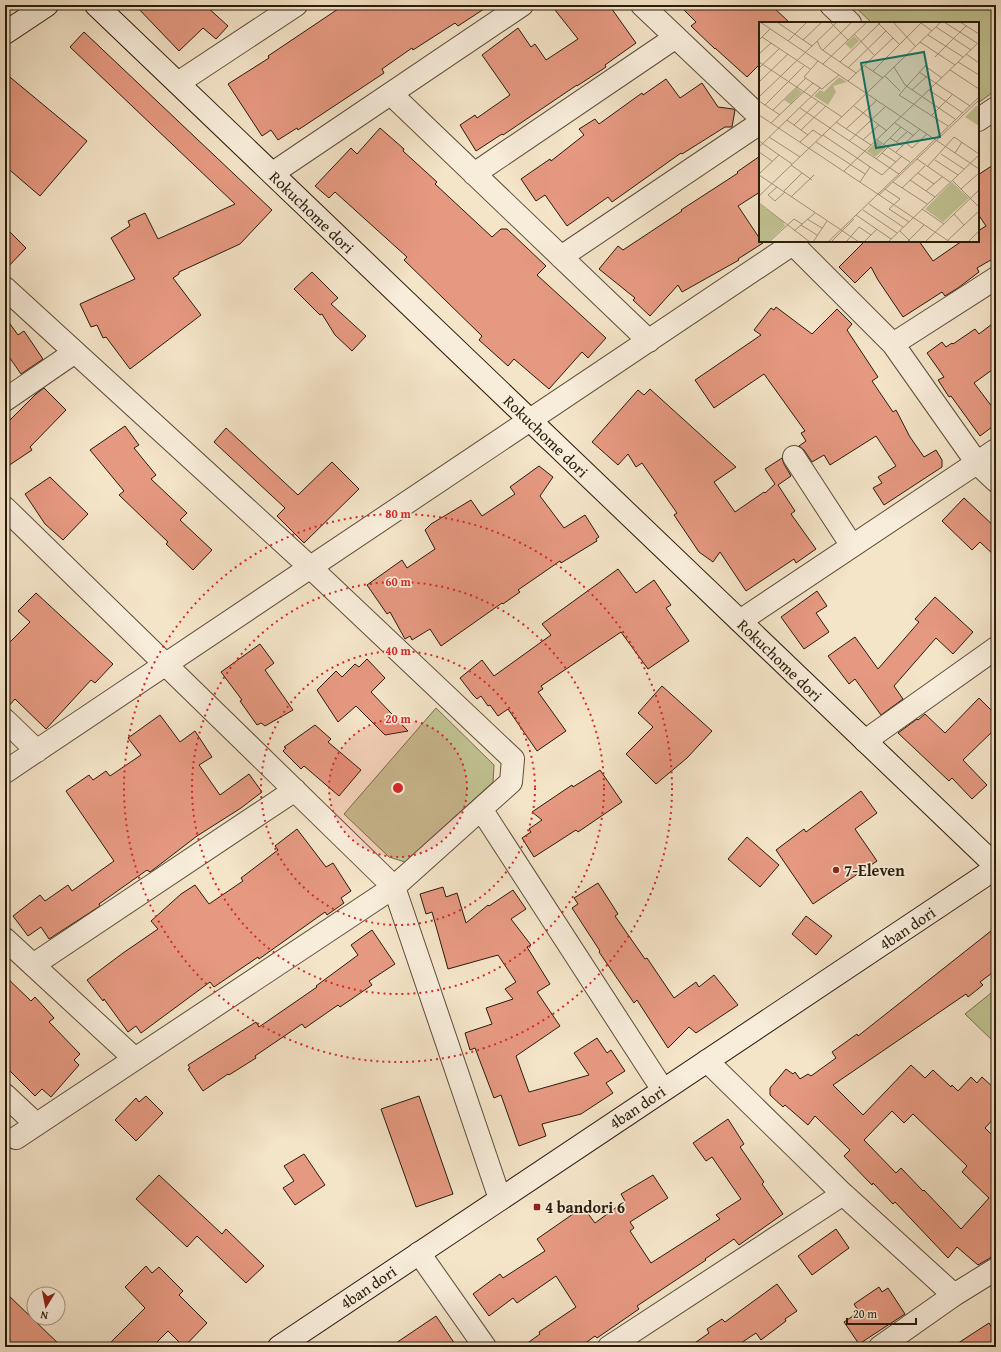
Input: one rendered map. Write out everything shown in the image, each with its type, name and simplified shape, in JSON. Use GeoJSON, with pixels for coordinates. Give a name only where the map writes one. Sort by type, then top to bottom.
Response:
{"type":"FeatureCollection","features":[{"type":"Feature","properties":{"kind":"street"},"geometry":{"type":"LineString","coordinates":[[5,33],[47,5]]}},
{"type":"Feature","properties":{"kind":"street","name":"Rokuchome dori"},"geometry":{"type":"LineString","coordinates":[[96,5],[996,867]]}},
{"type":"Feature","properties":{"kind":"street"},"geometry":{"type":"LineString","coordinates":[[178,83],[296,5]]}},
{"type":"Feature","properties":{"kind":"street"},"geometry":{"type":"LineString","coordinates":[[273,174],[522,5]]}},
{"type":"Feature","properties":{"kind":"street"},"geometry":{"type":"LineString","coordinates":[[642,5],[759,116]]}},
{"type":"Feature","properties":{"kind":"street"},"geometry":{"type":"LineString","coordinates":[[831,5],[849,22]]}},
{"type":"Feature","properties":{"kind":"street"},"geometry":{"type":"LineString","coordinates":[[474,174],[676,37]]}},
{"type":"Feature","properties":{"kind":"street"},"geometry":{"type":"LineString","coordinates":[[391,94],[648,341]]}},
{"type":"Feature","properties":{"kind":"street"},"geometry":{"type":"LineString","coordinates":[[979,119],[996,108]]}},
{"type":"Feature","properties":{"kind":"street"},"geometry":{"type":"LineString","coordinates":[[561,257],[759,124]]}},
{"type":"Feature","properties":{"kind":"street"},"geometry":{"type":"LineString","coordinates":[[5,772],[795,242],[893,344],[977,463],[996,482]]}},
{"type":"Feature","properties":{"kind":"street"},"geometry":{"type":"LineString","coordinates":[[893,344],[996,278]]}},
{"type":"Feature","properties":{"kind":"street"},"geometry":{"type":"LineString","coordinates":[[5,288],[310,567],[513,759],[511,782],[394,887],[16,1138]]}},
{"type":"Feature","properties":{"kind":"street"},"geometry":{"type":"LineString","coordinates":[[5,400],[75,352]]}},
{"type":"Feature","properties":{"kind":"street"},"geometry":{"type":"LineString","coordinates":[[740,621],[996,450]]}},
{"type":"Feature","properties":{"kind":"street"},"geometry":{"type":"LineString","coordinates":[[794,457],[852,546]]}},
{"type":"Feature","properties":{"kind":"street"},"geometry":{"type":"LineString","coordinates":[[5,508],[394,887],[500,1199]]}},
{"type":"Feature","properties":{"kind":"street"},"geometry":{"type":"LineString","coordinates":[[865,741],[996,648]]}},
{"type":"Feature","properties":{"kind":"street"},"geometry":{"type":"LineString","coordinates":[[5,720],[37,751]]}},
{"type":"Feature","properties":{"kind":"street"},"geometry":{"type":"LineString","coordinates":[[33,965],[295,790]]}},
{"type":"Feature","properties":{"kind":"street"},"geometry":{"type":"LineString","coordinates":[[481,809],[663,1090]]}},
{"type":"Feature","properties":{"kind":"street","name":"4ban dori"},"geometry":{"type":"LineString","coordinates":[[279,1347],[996,867]]}},
{"type":"Feature","properties":{"kind":"street"},"geometry":{"type":"LineString","coordinates":[[5,939],[135,1059]]}},
{"type":"Feature","properties":{"kind":"street"},"geometry":{"type":"LineString","coordinates":[[708,1060],[843,1194],[954,1295]]}},
{"type":"Feature","properties":{"kind":"street"},"geometry":{"type":"LineString","coordinates":[[5,1095],[36,1124]]}},
{"type":"Feature","properties":{"kind":"street"},"geometry":{"type":"LineString","coordinates":[[609,1347],[843,1194]]}},
{"type":"Feature","properties":{"kind":"street"},"geometry":{"type":"LineString","coordinates":[[419,1253],[485,1347]]}},
{"type":"Feature","properties":{"kind":"street"},"geometry":{"type":"LineString","coordinates":[[880,1347],[954,1295],[996,1269]]}},
{"type":"Feature","properties":{"kind":"green space"},"geometry":{"type":"Polygon","coordinates":[[[853,5],[996,5],[996,90],[979,102],[979,22],[871,22],[853,5]]]}},
{"type":"Feature","properties":{"kind":"green space"},"geometry":{"type":"Polygon","coordinates":[[[436,708],[494,765],[493,782],[405,862],[389,857],[344,814],[436,708]]]}},
{"type":"Feature","properties":{"kind":"green space"},"geometry":{"type":"Polygon","coordinates":[[[996,989],[996,1044],[965,1014],[996,989]]]}},
{"type":"Feature","properties":{"kind":"building"},"geometry":{"type":"Polygon","coordinates":[[[135,5],[205,5],[228,26],[216,39],[203,28],[179,51],[135,5]]]}},
{"type":"Feature","properties":{"kind":"building"},"geometry":{"type":"Polygon","coordinates":[[[344,5],[490,5],[458,26],[455,23],[413,50],[412,48],[382,69],[384,73],[298,130],[297,128],[278,140],[271,130],[262,136],[228,84],[269,58],[268,56],[344,5]]]}},
{"type":"Feature","properties":{"kind":"building"},"geometry":{"type":"Polygon","coordinates":[[[551,5],[609,5],[636,43],[605,65],[606,67],[503,135],[502,134],[476,151],[460,125],[475,115],[477,118],[510,95],[482,55],[518,28],[531,47],[535,44],[546,60],[578,39],[551,5]]]}},
{"type":"Feature","properties":{"kind":"building"},"geometry":{"type":"Polygon","coordinates":[[[679,5],[771,5],[789,22],[759,22],[759,65],[747,77],[691,26],[696,22],[679,5]]]}},
{"type":"Feature","properties":{"kind":"building"},"geometry":{"type":"Polygon","coordinates":[[[84,32],[272,210],[240,244],[179,272],[179,274],[173,278],[201,315],[130,369],[106,337],[103,338],[97,325],[91,327],[80,304],[135,279],[111,238],[130,226],[128,221],[145,213],[158,239],[235,204],[70,47],[84,32]]]}},
{"type":"Feature","properties":{"kind":"building"},"geometry":{"type":"Polygon","coordinates":[[[5,73],[87,141],[40,196],[5,166],[5,73]]]}},
{"type":"Feature","properties":{"kind":"building"},"geometry":{"type":"Polygon","coordinates":[[[666,79],[680,98],[702,83],[718,107],[735,110],[732,127],[725,127],[682,154],[681,153],[612,202],[608,197],[567,226],[545,195],[536,201],[521,179],[550,159],[551,161],[584,135],[579,129],[595,119],[599,124],[642,93],[643,95],[666,79]]]}},
{"type":"Feature","properties":{"kind":"building"},"geometry":{"type":"Polygon","coordinates":[[[380,128],[404,149],[403,151],[437,182],[435,184],[492,237],[501,229],[507,229],[546,266],[537,275],[606,338],[588,358],[582,352],[549,389],[514,359],[508,366],[479,340],[482,336],[404,260],[407,257],[335,192],[329,198],[315,186],[351,148],[357,154],[380,128]]]}},
{"type":"Feature","properties":{"kind":"building"},"geometry":{"type":"Polygon","coordinates":[[[759,157],[759,193],[738,206],[759,238],[759,242],[763,243],[738,259],[739,260],[682,292],[678,285],[650,316],[633,300],[635,298],[599,269],[618,246],[623,250],[738,173],[737,172],[759,157]]]}},
{"type":"Feature","properties":{"kind":"building"},"geometry":{"type":"Polygon","coordinates":[[[996,163],[996,257],[977,268],[979,272],[958,288],[945,296],[942,292],[903,317],[871,267],[855,283],[839,267],[864,242],[920,242],[933,261],[961,242],[979,242],[979,230],[986,226],[979,216],[979,174],[996,163]]]}},
{"type":"Feature","properties":{"kind":"building"},"geometry":{"type":"Polygon","coordinates":[[[5,227],[26,248],[5,270],[5,227]]]}},
{"type":"Feature","properties":{"kind":"building"},"geometry":{"type":"Polygon","coordinates":[[[312,272],[338,298],[331,304],[366,336],[352,351],[335,335],[322,314],[320,315],[294,289],[312,272]]]}},
{"type":"Feature","properties":{"kind":"building"},"geometry":{"type":"Polygon","coordinates":[[[776,307],[812,334],[837,309],[852,324],[847,330],[878,377],[872,381],[893,412],[896,410],[910,437],[924,457],[936,450],[942,460],[942,467],[884,505],[873,488],[882,483],[878,477],[896,466],[876,436],[830,465],[824,455],[812,462],[804,450],[799,446],[806,441],[801,433],[805,431],[764,374],[714,408],[695,380],[761,335],[754,330],[771,308],[774,310],[776,307]]]}},
{"type":"Feature","properties":{"kind":"building"},"geometry":{"type":"Polygon","coordinates":[[[5,317],[18,335],[24,331],[43,359],[21,374],[5,351],[5,317]]]}},
{"type":"Feature","properties":{"kind":"building"},"geometry":{"type":"Polygon","coordinates":[[[996,321],[996,367],[974,383],[996,412],[996,424],[980,436],[951,396],[949,397],[938,380],[944,377],[927,353],[942,342],[946,347],[952,343],[953,344],[975,329],[979,334],[996,321]]]}},
{"type":"Feature","properties":{"kind":"building"},"geometry":{"type":"Polygon","coordinates":[[[44,388],[66,410],[30,447],[32,450],[5,468],[5,425],[44,388]]]}},
{"type":"Feature","properties":{"kind":"building"},"geometry":{"type":"Polygon","coordinates":[[[650,389],[736,467],[714,482],[735,512],[764,492],[765,493],[775,484],[765,469],[782,458],[791,476],[778,485],[795,511],[791,514],[816,549],[796,563],[794,559],[746,591],[720,552],[713,562],[699,552],[674,515],[677,513],[642,463],[636,467],[628,454],[618,465],[592,442],[638,390],[644,395],[650,389]]]}},
{"type":"Feature","properties":{"kind":"building"},"geometry":{"type":"Polygon","coordinates":[[[125,426],[139,445],[134,448],[156,475],[151,479],[187,513],[180,520],[212,550],[193,570],[166,544],[168,542],[119,495],[124,491],[90,450],[125,426]]]}},
{"type":"Feature","properties":{"kind":"building"},"geometry":{"type":"Polygon","coordinates":[[[226,428],[298,495],[332,462],[359,489],[304,543],[277,516],[285,508],[214,442],[226,428]]]}},
{"type":"Feature","properties":{"kind":"building"},"geometry":{"type":"Polygon","coordinates":[[[539,466],[553,477],[540,496],[564,528],[585,515],[599,537],[596,539],[597,541],[561,563],[560,561],[518,590],[520,592],[441,646],[430,629],[412,640],[410,636],[405,639],[390,612],[387,614],[367,585],[402,560],[407,568],[435,549],[425,530],[431,524],[471,500],[482,516],[515,494],[510,487],[539,466]]]}},
{"type":"Feature","properties":{"kind":"building"},"geometry":{"type":"Polygon","coordinates":[[[50,477],[88,514],[63,540],[45,524],[25,494],[50,477]]]}},
{"type":"Feature","properties":{"kind":"building"},"geometry":{"type":"Polygon","coordinates":[[[964,498],[996,528],[996,557],[980,542],[972,550],[942,521],[964,498]]]}},
{"type":"Feature","properties":{"kind":"building"},"geometry":{"type":"Polygon","coordinates":[[[618,569],[636,593],[654,580],[671,605],[666,608],[689,641],[648,669],[621,632],[541,686],[543,689],[538,692],[566,731],[537,751],[508,709],[498,716],[481,696],[477,699],[473,695],[460,678],[482,660],[494,676],[551,635],[542,624],[618,569]]]}},
{"type":"Feature","properties":{"kind":"building"},"geometry":{"type":"Polygon","coordinates":[[[817,591],[827,606],[816,613],[829,632],[804,649],[781,617],[817,591]]]}},
{"type":"Feature","properties":{"kind":"building"},"geometry":{"type":"Polygon","coordinates":[[[36,593],[113,664],[95,683],[91,680],[46,729],[15,699],[7,708],[5,708],[5,647],[30,622],[18,611],[36,593]]]}},
{"type":"Feature","properties":{"kind":"building"},"geometry":{"type":"Polygon","coordinates":[[[935,597],[973,632],[953,654],[936,638],[894,686],[903,699],[881,715],[855,679],[849,684],[828,656],[855,637],[878,669],[919,622],[915,619],[935,597]]]}},
{"type":"Feature","properties":{"kind":"building"},"geometry":{"type":"Polygon","coordinates":[[[260,644],[274,663],[265,670],[293,710],[265,726],[261,723],[257,725],[240,701],[242,700],[221,672],[260,644]]]}},
{"type":"Feature","properties":{"kind":"building"},"geometry":{"type":"Polygon","coordinates":[[[367,659],[385,678],[371,692],[408,731],[385,735],[356,706],[338,722],[317,690],[336,671],[342,677],[355,664],[359,667],[367,659]]]}},
{"type":"Feature","properties":{"kind":"building"},"geometry":{"type":"Polygon","coordinates":[[[662,686],[712,731],[687,758],[656,784],[626,754],[653,727],[638,713],[662,686]]]}},
{"type":"Feature","properties":{"kind":"building"},"geometry":{"type":"Polygon","coordinates":[[[979,698],[996,715],[996,728],[963,760],[987,785],[972,799],[952,778],[949,781],[898,733],[925,714],[945,733],[979,698]]]}},
{"type":"Feature","properties":{"kind":"building"},"geometry":{"type":"Polygon","coordinates":[[[160,715],[180,742],[195,731],[212,757],[199,765],[220,795],[249,774],[262,792],[241,808],[197,836],[150,872],[147,870],[99,904],[100,906],[49,939],[41,927],[28,936],[13,916],[40,895],[45,901],[68,885],[72,891],[114,861],[66,791],[89,775],[93,780],[106,771],[110,776],[141,755],[128,738],[160,715]]]}},
{"type":"Feature","properties":{"kind":"building"},"geometry":{"type":"Polygon","coordinates":[[[315,725],[331,739],[328,742],[361,770],[339,796],[304,766],[301,769],[283,751],[286,748],[284,747],[315,725]]]}},
{"type":"Feature","properties":{"kind":"building"},"geometry":{"type":"Polygon","coordinates":[[[600,770],[622,802],[578,832],[576,830],[534,857],[522,838],[531,832],[529,829],[542,820],[532,812],[572,785],[573,787],[600,770]]]}},
{"type":"Feature","properties":{"kind":"building"},"geometry":{"type":"Polygon","coordinates":[[[861,791],[877,813],[855,829],[877,861],[813,904],[776,850],[804,829],[806,832],[861,791]]]}},
{"type":"Feature","properties":{"kind":"building"},"geometry":{"type":"Polygon","coordinates":[[[297,829],[326,867],[333,863],[351,891],[341,898],[344,903],[327,915],[325,912],[259,959],[258,957],[214,987],[210,982],[141,1033],[136,1026],[128,1032],[104,999],[103,1001],[87,980],[158,929],[151,921],[181,894],[195,885],[209,904],[243,881],[241,878],[278,850],[275,846],[297,829]]]}},
{"type":"Feature","properties":{"kind":"building"},"geometry":{"type":"Polygon","coordinates":[[[747,837],[779,865],[760,887],[728,859],[747,837]]]}},
{"type":"Feature","properties":{"kind":"building"},"geometry":{"type":"Polygon","coordinates":[[[598,883],[618,914],[615,916],[645,959],[647,958],[674,998],[696,982],[699,987],[714,975],[738,1005],[696,1033],[689,1027],[668,1048],[637,1000],[634,1003],[599,952],[600,951],[572,908],[578,904],[574,898],[598,883]]]}},
{"type":"Feature","properties":{"kind":"building"},"geometry":{"type":"Polygon","coordinates":[[[443,887],[446,897],[457,893],[466,923],[488,905],[489,906],[513,890],[526,909],[511,919],[531,945],[527,947],[550,984],[537,992],[560,1026],[516,1056],[529,1092],[589,1075],[574,1053],[597,1038],[607,1053],[611,1050],[625,1071],[606,1083],[613,1093],[581,1114],[542,1124],[546,1136],[519,1146],[501,1095],[494,1098],[475,1048],[470,1050],[465,1033],[492,1024],[486,1008],[513,999],[505,989],[516,982],[498,955],[448,969],[432,912],[426,914],[420,894],[443,887]]]}},
{"type":"Feature","properties":{"kind":"building"},"geometry":{"type":"Polygon","coordinates":[[[806,916],[832,936],[816,955],[792,934],[806,916]]]}},
{"type":"Feature","properties":{"kind":"building"},"geometry":{"type":"Polygon","coordinates":[[[996,927],[996,970],[980,982],[983,985],[968,997],[966,994],[833,1085],[863,1115],[911,1065],[925,1078],[933,1070],[951,1087],[952,1085],[958,1091],[971,1077],[977,1083],[982,1077],[996,1090],[996,1116],[985,1128],[996,1139],[996,1252],[990,1258],[978,1265],[957,1247],[948,1258],[895,1202],[893,1204],[844,1156],[850,1150],[815,1116],[808,1125],[785,1105],[783,1107],[770,1095],[770,1088],[786,1069],[793,1074],[795,1072],[800,1079],[808,1074],[811,1076],[836,1058],[832,1052],[857,1034],[858,1036],[996,927]],[[892,1111],[864,1140],[896,1173],[901,1168],[961,1229],[989,1198],[962,1172],[967,1166],[913,1114],[904,1123],[892,1111]]]}},
{"type":"Feature","properties":{"kind":"building"},"geometry":{"type":"Polygon","coordinates":[[[372,930],[395,964],[369,981],[372,985],[340,1007],[338,1005],[305,1028],[302,1024],[255,1056],[256,1058],[229,1075],[228,1074],[203,1091],[188,1069],[190,1068],[188,1065],[256,1022],[259,1027],[317,987],[316,986],[358,955],[351,945],[372,930]]]}},
{"type":"Feature","properties":{"kind":"building"},"geometry":{"type":"Polygon","coordinates":[[[5,976],[31,1001],[35,997],[54,1018],[49,1022],[80,1054],[74,1060],[79,1065],[51,1097],[42,1089],[35,1096],[5,1066],[5,976]]]}},
{"type":"Feature","properties":{"kind":"building"},"geometry":{"type":"Polygon","coordinates":[[[146,1096],[163,1113],[136,1141],[115,1120],[136,1098],[139,1102],[146,1096]]]}},
{"type":"Feature","properties":{"kind":"building"},"geometry":{"type":"Polygon","coordinates":[[[419,1096],[453,1194],[416,1207],[381,1109],[419,1096]]]}},
{"type":"Feature","properties":{"kind":"building"},"geometry":{"type":"Polygon","coordinates":[[[728,1119],[744,1144],[740,1147],[764,1182],[762,1184],[783,1214],[739,1245],[734,1239],[705,1259],[706,1260],[637,1306],[639,1309],[597,1338],[595,1336],[580,1347],[522,1347],[540,1334],[539,1332],[576,1307],[556,1276],[517,1303],[513,1298],[489,1316],[473,1294],[500,1274],[503,1278],[545,1251],[537,1239],[583,1207],[595,1223],[625,1201],[621,1194],[653,1175],[668,1198],[630,1222],[634,1228],[630,1231],[651,1263],[720,1219],[716,1215],[741,1199],[712,1157],[706,1161],[693,1143],[728,1119]]]}},
{"type":"Feature","properties":{"kind":"building"},"geometry":{"type":"Polygon","coordinates":[[[304,1154],[325,1185],[295,1205],[283,1188],[294,1181],[284,1166],[304,1154]]]}},
{"type":"Feature","properties":{"kind":"building"},"geometry":{"type":"Polygon","coordinates":[[[159,1175],[222,1234],[226,1229],[264,1266],[246,1283],[197,1236],[187,1247],[136,1199],[159,1175]]]}},
{"type":"Feature","properties":{"kind":"building"},"geometry":{"type":"Polygon","coordinates":[[[836,1229],[849,1248],[812,1275],[798,1256],[836,1229]]]}},
{"type":"Feature","properties":{"kind":"building"},"geometry":{"type":"Polygon","coordinates":[[[146,1266],[152,1273],[159,1267],[183,1291],[179,1295],[207,1323],[184,1347],[168,1331],[152,1347],[106,1347],[145,1308],[125,1287],[146,1266]]]}},
{"type":"Feature","properties":{"kind":"building"},"geometry":{"type":"Polygon","coordinates":[[[777,1284],[797,1311],[785,1319],[786,1321],[761,1340],[756,1333],[735,1347],[689,1347],[709,1333],[707,1329],[722,1319],[725,1322],[777,1284]]]}},
{"type":"Feature","properties":{"kind":"building"},"geometry":{"type":"Polygon","coordinates":[[[879,1287],[882,1292],[888,1288],[905,1314],[859,1344],[844,1322],[859,1312],[854,1304],[879,1287]]]}},
{"type":"Feature","properties":{"kind":"building"},"geometry":{"type":"Polygon","coordinates":[[[5,1292],[26,1312],[26,1326],[40,1326],[62,1347],[5,1347],[5,1292]]]}},
{"type":"Feature","properties":{"kind":"building"},"geometry":{"type":"Polygon","coordinates":[[[436,1316],[457,1347],[390,1347],[436,1316]]]}},
{"type":"Feature","properties":{"kind":"building"},"geometry":{"type":"Polygon","coordinates":[[[989,1323],[996,1334],[996,1347],[952,1347],[989,1323]]]}},
{"type":"Feature","properties":{"kind":"place","name":"7-Eleven"},"geometry":{"type":"Point","coordinates":[836,870]}},
{"type":"Feature","properties":{"kind":"place","name":"4 bandori 6"},"geometry":{"type":"Point","coordinates":[537,1207]}}]}
